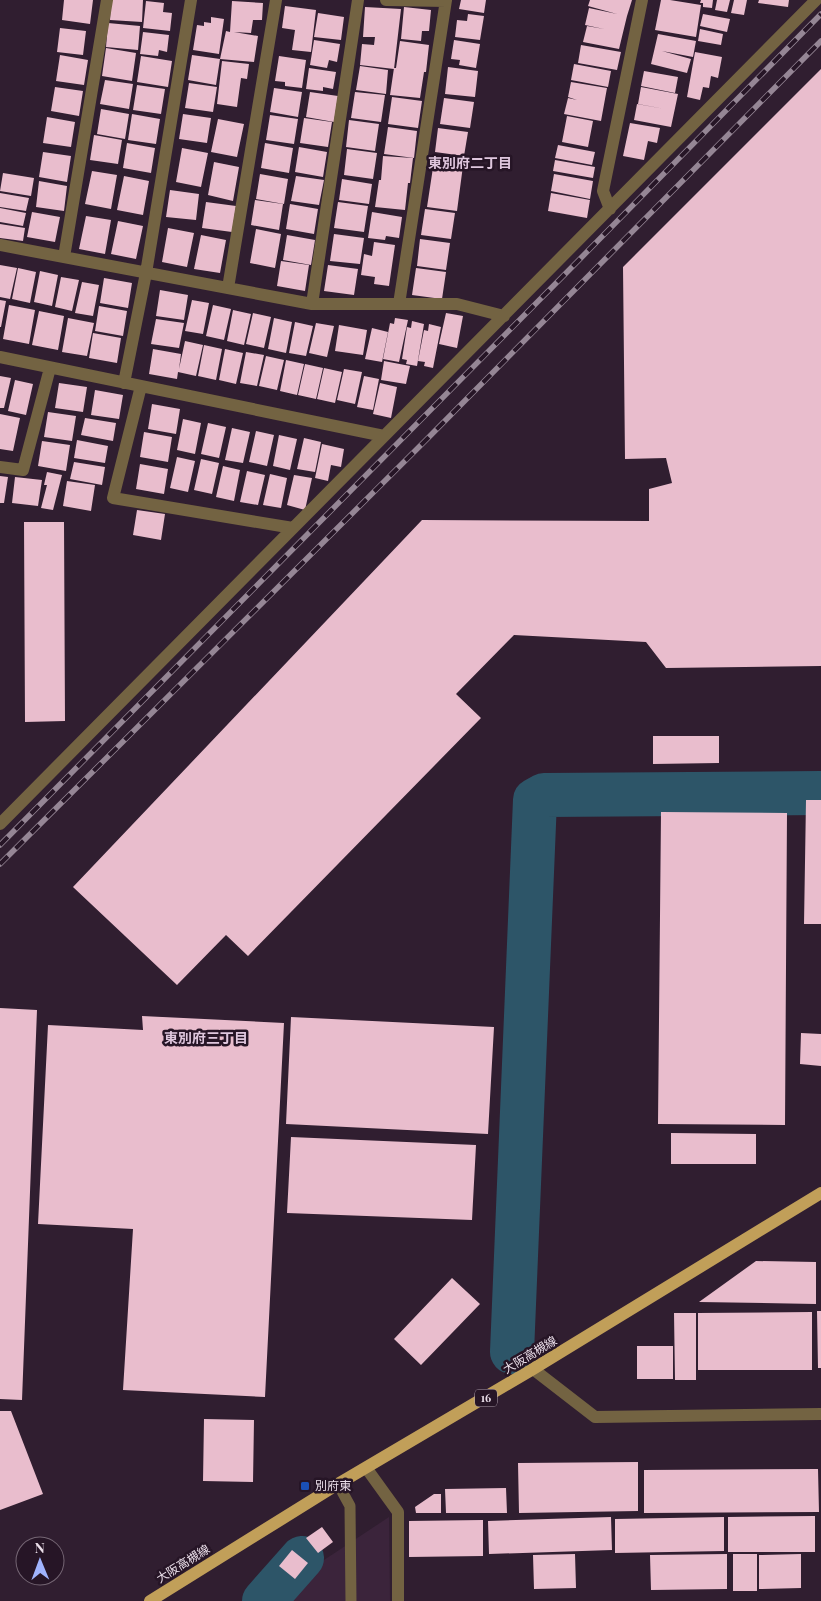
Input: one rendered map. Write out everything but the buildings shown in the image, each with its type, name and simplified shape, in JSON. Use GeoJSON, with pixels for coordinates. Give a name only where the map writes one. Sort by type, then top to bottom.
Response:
{"type":"FeatureCollection","features":[{"type":"Feature","properties":{"kind":"main road","name":"大阪高槻線"},"geometry":{"type":"LineString","coordinates":[[150,1601],[338,1484],[367,1469],[533,1369],[821,1193]]}},
{"type":"Feature","properties":{"kind":"street"},"geometry":{"type":"LineString","coordinates":[[64,258],[107,0]]}},
{"type":"Feature","properties":{"kind":"street"},"geometry":{"type":"LineString","coordinates":[[124,383],[146,273],[191,0]]}},
{"type":"Feature","properties":{"kind":"street"},"geometry":{"type":"LineString","coordinates":[[228,288],[276,0]]}},
{"type":"Feature","properties":{"kind":"street"},"geometry":{"type":"LineString","coordinates":[[312,304],[358,0]]}},
{"type":"Feature","properties":{"kind":"street"},"geometry":{"type":"LineString","coordinates":[[386,0],[446,1],[399,304]]}},
{"type":"Feature","properties":{"kind":"street"},"geometry":{"type":"LineString","coordinates":[[610,209],[603,191],[642,0]]}},
{"type":"Feature","properties":{"kind":"street"},"geometry":{"type":"LineString","coordinates":[[0,824],[816,0]]}},
{"type":"Feature","properties":{"kind":"street"},"geometry":{"type":"LineString","coordinates":[[0,245],[312,304],[457,304],[504,316]]}},
{"type":"Feature","properties":{"kind":"street"},"geometry":{"type":"LineString","coordinates":[[0,357],[384,436]]}},
{"type":"Feature","properties":{"kind":"street"},"geometry":{"type":"LineString","coordinates":[[0,467],[23,470],[50,368]]}},
{"type":"Feature","properties":{"kind":"street"},"geometry":{"type":"LineString","coordinates":[[141,386],[113,498],[293,528]]}},
{"type":"Feature","properties":{"kind":"street"},"geometry":{"type":"LineString","coordinates":[[533,1369],[595,1417],[821,1414]]}},
{"type":"Feature","properties":{"kind":"street"},"geometry":{"type":"LineString","coordinates":[[367,1469],[398,1512],[398,1601]]}},
{"type":"Feature","properties":{"kind":"lane"},"geometry":{"type":"LineString","coordinates":[[338,1484],[350,1506],[351,1601]]}},
{"type":"Feature","properties":{"kind":"shaded area"},"geometry":{"type":"Polygon","coordinates":[[[389,1517],[390,1601],[286,1601],[318,1564],[389,1517]]]}},
{"type":"Feature","properties":{"kind":"waterway"},"geometry":{"type":"LineString","coordinates":[[512,1352],[535,800],[544,795],[821,793]]}},
{"type":"Feature","properties":{"kind":"waterway"},"geometry":{"type":"LineString","coordinates":[[264,1601],[302,1558]]}},
{"type":"Feature","properties":{"kind":"railway"},"geometry":{"type":"LineString","coordinates":[[0,845],[821,14]]}},
{"type":"Feature","properties":{"kind":"railway"},"geometry":{"type":"LineString","coordinates":[[0,864],[427,439],[821,41]]}},
{"type":"Feature","properties":{"kind":"place","name":"別府東"},"geometry":{"type":"Point","coordinates":[305,1486]}},
{"type":"Feature","properties":{"kind":"district","name":"東別府二丁目"},"geometry":{"type":"Point","coordinates":[470,163]}},
{"type":"Feature","properties":{"kind":"district","name":"東別府三丁目"},"geometry":{"type":"Point","coordinates":[206,1038]}}]}
